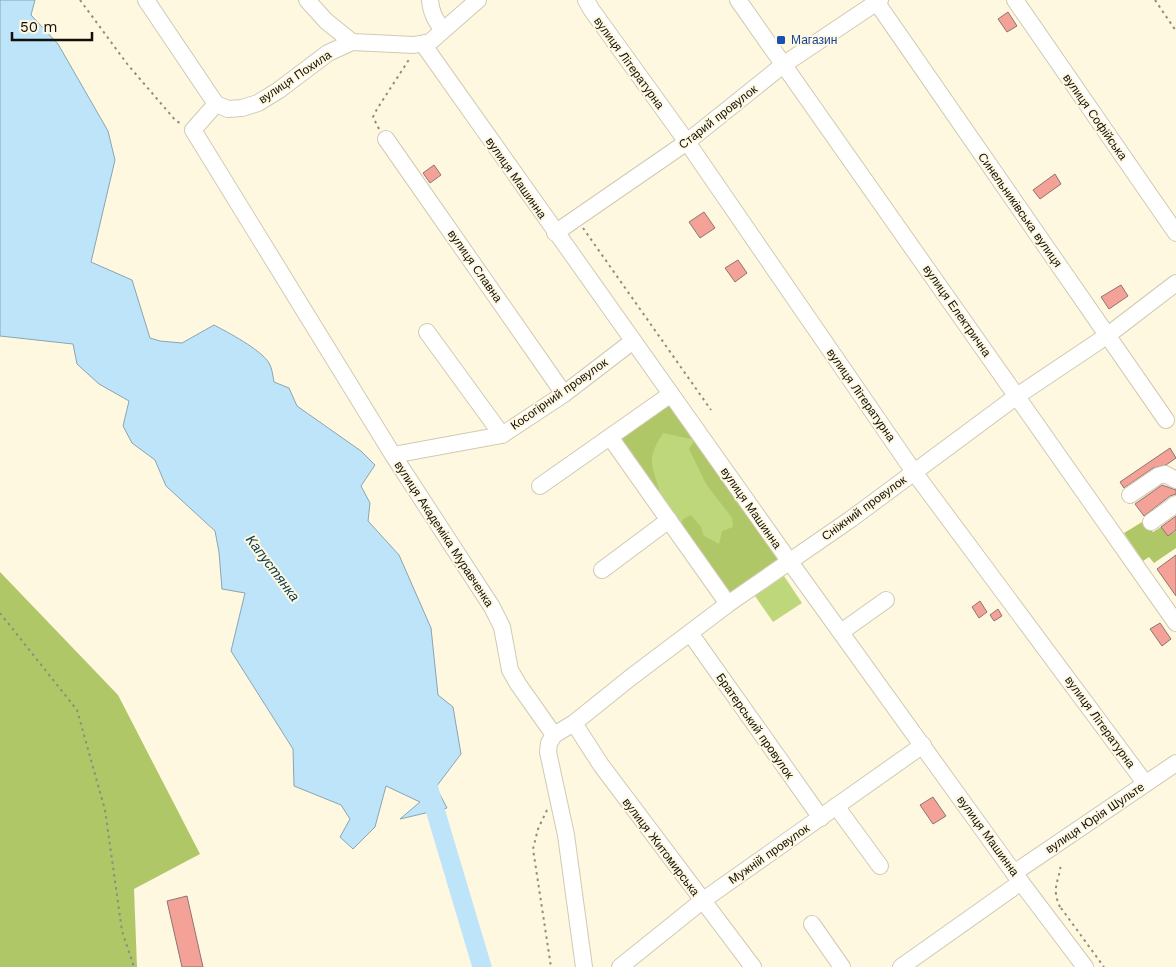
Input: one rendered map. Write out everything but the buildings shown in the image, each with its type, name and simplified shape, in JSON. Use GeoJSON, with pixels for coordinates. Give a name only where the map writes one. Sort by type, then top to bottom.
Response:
{"type":"FeatureCollection","features":[{"type":"Feature","properties":{"kind":"street"},"geometry":{"type":"LineString","coordinates":[[146,0],[216,104],[195,133]]}},
{"type":"Feature","properties":{"kind":"street"},"geometry":{"type":"LineString","coordinates":[[307,0],[326,21],[352,42]]}},
{"type":"Feature","properties":{"kind":"street"},"geometry":{"type":"LineString","coordinates":[[430,0],[431,10],[436,22],[443,30]]}},
{"type":"Feature","properties":{"kind":"street"},"geometry":{"type":"LineString","coordinates":[[423,44],[430,42],[478,0]]}},
{"type":"Feature","properties":{"kind":"street","name":"вулиця Літературна"},"geometry":{"type":"LineString","coordinates":[[586,0],[687,142],[914,472],[1145,783]]}},
{"type":"Feature","properties":{"kind":"street","name":"вулиця Електрична"},"geometry":{"type":"LineString","coordinates":[[738,0],[1176,623]]}},
{"type":"Feature","properties":{"kind":"street","name":"вулиця Софійська"},"geometry":{"type":"LineString","coordinates":[[1015,0],[1176,234]]}},
{"type":"Feature","properties":{"kind":"street","name":"Старий провулок"},"geometry":{"type":"LineString","coordinates":[[555,232],[687,142],[783,65],[878,1]]}},
{"type":"Feature","properties":{"kind":"street","name":"Синельниківська вулиця"},"geometry":{"type":"LineString","coordinates":[[878,1],[1166,420]]}},
{"type":"Feature","properties":{"kind":"street","name":"вулиця Похила"},"geometry":{"type":"LineString","coordinates":[[216,104],[228,109],[242,108],[258,103],[279,90],[328,53],[352,42],[423,44]]}},
{"type":"Feature","properties":{"kind":"street","name":"вулиця Машинна"},"geometry":{"type":"LineString","coordinates":[[423,44],[790,562],[1017,878],[1084,967]]}},
{"type":"Feature","properties":{"kind":"street","name":"вулиця Академіка Муравченка"},"geometry":{"type":"LineString","coordinates":[[195,133],[393,455],[492,607],[502,627],[510,670],[554,735]]}},
{"type":"Feature","properties":{"kind":"street","name":"вулиця Славна"},"geometry":{"type":"LineString","coordinates":[[386,139],[564,394]]}},
{"type":"Feature","properties":{"kind":"street","name":"Сніжний провулок"},"geometry":{"type":"LineString","coordinates":[[554,735],[574,723],[728,604],[851,519],[1018,396],[1108,335],[1176,283]]}},
{"type":"Feature","properties":{"kind":"street"},"geometry":{"type":"LineString","coordinates":[[427,332],[502,435]]}},
{"type":"Feature","properties":{"kind":"street","name":"Косогірний провулок"},"geometry":{"type":"LineString","coordinates":[[393,455],[502,435],[564,394],[633,341]]}},
{"type":"Feature","properties":{"kind":"street"},"geometry":{"type":"LineString","coordinates":[[540,486],[671,394]]}},
{"type":"Feature","properties":{"kind":"street"},"geometry":{"type":"LineString","coordinates":[[610,437],[728,604]]}},
{"type":"Feature","properties":{"kind":"street"},"geometry":{"type":"LineString","coordinates":[[1130,495],[1158,476],[1165,474],[1176,480]]}},
{"type":"Feature","properties":{"kind":"street"},"geometry":{"type":"LineString","coordinates":[[1150,522],[1176,504]]}},
{"type":"Feature","properties":{"kind":"street"},"geometry":{"type":"LineString","coordinates":[[602,570],[669,520]]}},
{"type":"Feature","properties":{"kind":"street"},"geometry":{"type":"LineString","coordinates":[[841,632],[886,600]]}},
{"type":"Feature","properties":{"kind":"street","name":"Братерський провулок"},"geometry":{"type":"LineString","coordinates":[[690,633],[820,818]]}},
{"type":"Feature","properties":{"kind":"street","name":"вулиця Житомирська"},"geometry":{"type":"LineString","coordinates":[[574,723],[600,765],[753,967]]}},
{"type":"Feature","properties":{"kind":"street"},"geometry":{"type":"LineString","coordinates":[[554,735],[549,743],[548,752],[566,835],[584,967]]}},
{"type":"Feature","properties":{"kind":"street","name":"Мужній провулок"},"geometry":{"type":"LineString","coordinates":[[620,967],[702,901],[922,746]]}},
{"type":"Feature","properties":{"kind":"street","name":"вулиця Юрія Шульте"},"geometry":{"type":"LineString","coordinates":[[901,967],[1145,783],[1176,763]]}},
{"type":"Feature","properties":{"kind":"street"},"geometry":{"type":"LineString","coordinates":[[836,806],[880,866]]}},
{"type":"Feature","properties":{"kind":"street"},"geometry":{"type":"LineString","coordinates":[[812,924],[842,967]]}},
{"type":"Feature","properties":{"kind":"path"},"geometry":{"type":"LineString","coordinates":[[80,0],[128,65],[170,115],[195,133]]}},
{"type":"Feature","properties":{"kind":"path"},"geometry":{"type":"LineString","coordinates":[[1155,0],[1176,32]]}},
{"type":"Feature","properties":{"kind":"path"},"geometry":{"type":"LineString","coordinates":[[386,139],[374,117],[377,109],[408,60],[423,44]]}},
{"type":"Feature","properties":{"kind":"path"},"geometry":{"type":"LineString","coordinates":[[576,218],[711,410]]}},
{"type":"Feature","properties":{"kind":"path"},"geometry":{"type":"LineString","coordinates":[[0,613],[77,710],[104,810],[122,931],[134,967]]}},
{"type":"Feature","properties":{"kind":"path"},"geometry":{"type":"LineString","coordinates":[[551,967],[533,849],[538,829],[557,790]]}},
{"type":"Feature","properties":{"kind":"path"},"geometry":{"type":"LineString","coordinates":[[1061,863],[1060,873],[1056,881],[1055,897],[1104,967]]}},
{"type":"Feature","properties":{"kind":"path"},"geometry":{"type":"LineString","coordinates":[[1059,932],[1061,908]]}},
{"type":"Feature","properties":{"kind":"green space"},"geometry":{"type":"Polygon","coordinates":[[[667,401],[780,560],[727,599],[615,437],[667,401]]]}},
{"type":"Feature","properties":{"kind":"green space"},"geometry":{"type":"Polygon","coordinates":[[[667,401],[695,440],[663,433],[654,449],[652,461],[659,489],[655,494],[615,437],[667,401]]]}},
{"type":"Feature","properties":{"kind":"green space"},"geometry":{"type":"Polygon","coordinates":[[[695,440],[780,560],[727,599],[680,530],[683,519],[691,515],[701,527],[704,536],[719,544],[722,531],[733,527],[732,518],[706,484],[689,449],[695,440]]]}},
{"type":"Feature","properties":{"kind":"green space"},"geometry":{"type":"Polygon","coordinates":[[[1142,522],[1153,532],[1161,527],[1168,536],[1176,531],[1176,548],[1154,563],[1149,557],[1143,561],[1124,533],[1142,522]]]}},
{"type":"Feature","properties":{"kind":"green space"},"geometry":{"type":"Polygon","coordinates":[[[0,572],[118,695],[200,854],[134,889],[137,967],[0,967],[0,572]]]}},
{"type":"Feature","properties":{"kind":"green space"},"geometry":{"type":"Polygon","coordinates":[[[784,576],[802,603],[773,622],[755,596],[784,576]]]}},
{"type":"Feature","properties":{"kind":"water"},"geometry":{"type":"Polygon","coordinates":[[[0,0],[35,0],[31,15],[58,44],[108,131],[115,160],[91,262],[132,280],[150,338],[182,343],[214,325],[228,332],[252,347],[265,358],[271,367],[274,382],[289,388],[297,406],[361,451],[375,465],[361,486],[370,503],[368,521],[399,555],[431,628],[438,695],[453,707],[461,754],[436,787],[447,808],[400,819],[420,802],[386,786],[375,827],[353,849],[340,837],[350,819],[341,805],[294,786],[293,749],[231,651],[245,593],[222,589],[215,531],[166,486],[155,460],[132,443],[123,426],[129,401],[99,384],[77,364],[73,344],[0,336],[0,0]]]}},
{"type":"Feature","properties":{"kind":"waterway","name":"Капустянка"},"geometry":{"type":"LineString","coordinates":[[428,786],[482,967]]}},
{"type":"Feature","properties":{"kind":"place","name":"Магазин"},"geometry":{"type":"Point","coordinates":[781,40]}}]}
